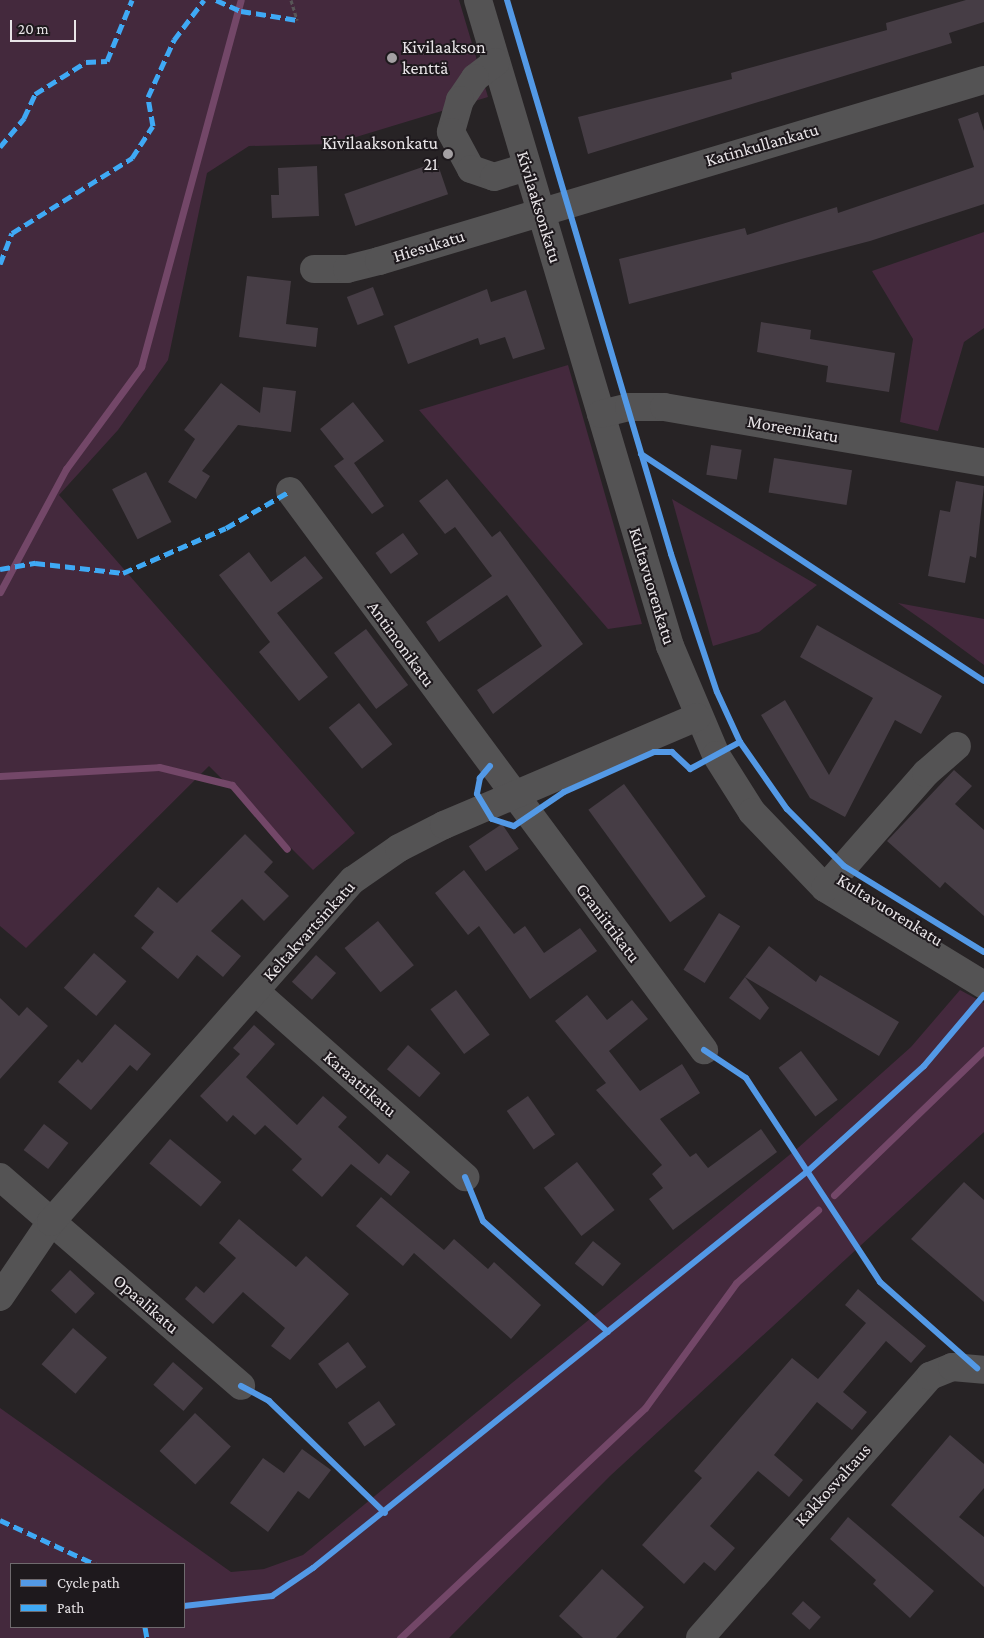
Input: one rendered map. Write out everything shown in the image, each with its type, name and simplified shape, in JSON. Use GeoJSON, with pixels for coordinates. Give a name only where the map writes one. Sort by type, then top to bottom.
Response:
{"type":"FeatureCollection","features":[{"type":"Feature","properties":{"kind":"street","name":"Kivilaaksonkatu"},"geometry":{"type":"LineString","coordinates":[[478,0],[601,414]]}},
{"type":"Feature","properties":{"kind":"street"},"geometry":{"type":"LineString","coordinates":[[496,62],[474,78],[460,100],[451,132],[471,169],[494,177],[527,167]]}},
{"type":"Feature","properties":{"kind":"street","name":"Katinkullankatu"},"geometry":{"type":"LineString","coordinates":[[541,211],[984,80]]}},
{"type":"Feature","properties":{"kind":"street","name":"Hiesukatu"},"geometry":{"type":"LineString","coordinates":[[314,269],[347,269],[380,261],[541,211]]}},
{"type":"Feature","properties":{"kind":"street","name":"Moreenikatu"},"geometry":{"type":"LineString","coordinates":[[601,414],[629,407],[664,407],[984,462]]}},
{"type":"Feature","properties":{"kind":"street","name":"Kultavuorenkatu"},"geometry":{"type":"LineString","coordinates":[[601,414],[670,646],[697,716],[752,812],[825,888],[984,985]]}},
{"type":"Feature","properties":{"kind":"street","name":"Antimonikatu"},"geometry":{"type":"LineString","coordinates":[[290,491],[512,796]]}},
{"type":"Feature","properties":{"kind":"street","name":"Keltakvartsinkatu"},"geometry":{"type":"LineString","coordinates":[[0,1297],[51,1222],[353,880],[399,848],[512,796],[697,716]]}},
{"type":"Feature","properties":{"kind":"street"},"geometry":{"type":"LineString","coordinates":[[825,888],[926,772],[957,746]]}},
{"type":"Feature","properties":{"kind":"street","name":"Graniittikatu"},"geometry":{"type":"LineString","coordinates":[[512,796],[704,1050]]}},
{"type":"Feature","properties":{"kind":"street","name":"Karaattikatu"},"geometry":{"type":"LineString","coordinates":[[255,991],[465,1177]]}},
{"type":"Feature","properties":{"kind":"street","name":"Opaalikatu"},"geometry":{"type":"LineString","coordinates":[[0,1177],[241,1386]]}},
{"type":"Feature","properties":{"kind":"street","name":"Kakkosvaltaus"},"geometry":{"type":"LineString","coordinates":[[700,1638],[930,1376],[952,1368],[984,1370]]}},
{"type":"Feature","properties":{"kind":"path"},"geometry":{"type":"LineString","coordinates":[[291,0],[297,20]]}},
{"type":"Feature","properties":{"kind":"shaded area"},"geometry":{"type":"Polygon","coordinates":[[[0,0],[459,0],[488,97],[333,144],[249,146],[207,173],[168,360],[118,430],[59,495],[355,833],[313,870],[209,766],[26,948],[0,926],[0,0]]]}},
{"type":"Feature","properties":{"kind":"shaded area"},"geometry":{"type":"Polygon","coordinates":[[[984,232],[984,328],[964,342],[938,431],[900,422],[913,339],[872,271],[984,232]]]}},
{"type":"Feature","properties":{"kind":"shaded area"},"geometry":{"type":"Polygon","coordinates":[[[568,365],[642,624],[608,629],[419,410],[568,365]]]}},
{"type":"Feature","properties":{"kind":"shaded area"},"geometry":{"type":"Polygon","coordinates":[[[672,499],[817,585],[759,632],[713,646],[672,499]]]}},
{"type":"Feature","properties":{"kind":"shaded area"},"geometry":{"type":"Polygon","coordinates":[[[898,603],[984,619],[984,665],[931,626],[898,603]]]}},
{"type":"Feature","properties":{"kind":"shaded area"},"geometry":{"type":"Polygon","coordinates":[[[960,990],[984,1003],[984,1132],[610,1476],[449,1638],[0,1638],[0,1408],[231,1572],[264,1569],[303,1555],[799,1147],[911,1047],[960,990]]]}},
{"type":"Feature","properties":{"kind":"building"},"geometry":{"type":"Polygon","coordinates":[[[966,0],[984,0],[984,22],[949,33],[952,43],[588,154],[578,117],[732,79],[731,73],[887,30],[886,23],[966,0]]]}},
{"type":"Feature","properties":{"kind":"building"},"geometry":{"type":"Polygon","coordinates":[[[978,112],[984,131],[984,204],[870,241],[629,304],[619,259],[745,228],[747,235],[837,207],[838,213],[974,167],[958,119],[978,112]]]}},
{"type":"Feature","properties":{"kind":"building"},"geometry":{"type":"Polygon","coordinates":[[[437,162],[448,194],[355,226],[344,194],[437,162]]]}},
{"type":"Feature","properties":{"kind":"building"},"geometry":{"type":"Polygon","coordinates":[[[317,166],[319,216],[272,218],[271,195],[279,195],[278,168],[317,166]]]}},
{"type":"Feature","properties":{"kind":"building"},"geometry":{"type":"Polygon","coordinates":[[[247,276],[291,281],[286,324],[318,328],[316,347],[239,337],[247,276]]]}},
{"type":"Feature","properties":{"kind":"building"},"geometry":{"type":"Polygon","coordinates":[[[373,287],[384,315],[358,325],[347,297],[373,287]]]}},
{"type":"Feature","properties":{"kind":"building"},"geometry":{"type":"Polygon","coordinates":[[[487,289],[491,302],[526,290],[545,349],[513,359],[505,337],[480,345],[478,338],[408,364],[394,326],[487,289]]]}},
{"type":"Feature","properties":{"kind":"building"},"geometry":{"type":"Polygon","coordinates":[[[761,322],[811,330],[810,339],[895,353],[889,392],[826,382],[828,366],[757,352],[761,322]]]}},
{"type":"Feature","properties":{"kind":"building"},"geometry":{"type":"Polygon","coordinates":[[[221,383],[260,413],[263,387],[296,391],[291,432],[238,425],[202,471],[210,476],[196,499],[168,482],[195,439],[184,430],[221,383]]]}},
{"type":"Feature","properties":{"kind":"building"},"geometry":{"type":"Polygon","coordinates":[[[353,402],[384,441],[354,463],[384,506],[372,514],[334,466],[344,459],[320,429],[353,402]]]}},
{"type":"Feature","properties":{"kind":"building"},"geometry":{"type":"Polygon","coordinates":[[[711,445],[742,450],[737,479],[706,475],[711,445]]]}},
{"type":"Feature","properties":{"kind":"building"},"geometry":{"type":"Polygon","coordinates":[[[774,458],[852,470],[847,505],[769,493],[774,458]]]}},
{"type":"Feature","properties":{"kind":"building"},"geometry":{"type":"Polygon","coordinates":[[[146,472],[171,522],[138,539],[112,489],[146,472]]]}},
{"type":"Feature","properties":{"kind":"building"},"geometry":{"type":"Polygon","coordinates":[[[447,479],[492,537],[500,531],[583,644],[493,714],[477,690],[542,646],[507,595],[439,642],[426,622],[492,576],[455,527],[445,534],[419,501],[447,479]]]}},
{"type":"Feature","properties":{"kind":"building"},"geometry":{"type":"Polygon","coordinates":[[[956,481],[984,486],[976,558],[970,556],[965,583],[928,576],[940,510],[950,512],[956,481]]]}},
{"type":"Feature","properties":{"kind":"building"},"geometry":{"type":"Polygon","coordinates":[[[403,533],[418,554],[391,574],[375,553],[403,533]]]}},
{"type":"Feature","properties":{"kind":"building"},"geometry":{"type":"Polygon","coordinates":[[[249,552],[271,582],[305,556],[323,578],[277,613],[328,677],[299,701],[259,652],[270,642],[219,575],[249,552]]]}},
{"type":"Feature","properties":{"kind":"building"},"geometry":{"type":"Polygon","coordinates":[[[817,625],[942,696],[921,734],[895,720],[845,817],[810,798],[761,715],[785,700],[829,775],[873,698],[800,657],[817,625]]]}},
{"type":"Feature","properties":{"kind":"building"},"geometry":{"type":"Polygon","coordinates":[[[366,629],[408,685],[376,709],[334,653],[366,629]]]}},
{"type":"Feature","properties":{"kind":"building"},"geometry":{"type":"Polygon","coordinates":[[[359,703],[392,744],[362,769],[329,728],[359,703]]]}},
{"type":"Feature","properties":{"kind":"building"},"geometry":{"type":"Polygon","coordinates":[[[954,770],[972,786],[955,804],[984,830],[984,916],[945,882],[940,888],[887,841],[954,770]]]}},
{"type":"Feature","properties":{"kind":"building"},"geometry":{"type":"Polygon","coordinates":[[[624,784],[706,896],[670,922],[588,810],[624,784]]]}},
{"type":"Feature","properties":{"kind":"building"},"geometry":{"type":"Polygon","coordinates":[[[502,824],[519,849],[486,871],[469,846],[502,824]]]}},
{"type":"Feature","properties":{"kind":"building"},"geometry":{"type":"Polygon","coordinates":[[[245,834],[273,862],[264,872],[289,896],[264,921],[242,899],[211,931],[241,956],[223,977],[197,955],[178,979],[141,948],[154,932],[134,916],[158,887],[177,903],[245,834]]]}},
{"type":"Feature","properties":{"kind":"building"},"geometry":{"type":"Polygon","coordinates":[[[464,870],[514,934],[525,926],[544,953],[580,928],[597,951],[530,999],[479,926],[468,935],[435,893],[464,870]]]}},
{"type":"Feature","properties":{"kind":"building"},"geometry":{"type":"Polygon","coordinates":[[[719,913],[740,926],[705,983],[683,970],[719,913]]]}},
{"type":"Feature","properties":{"kind":"building"},"geometry":{"type":"Polygon","coordinates":[[[378,921],[414,965],[380,992],[345,948],[378,921]]]}},
{"type":"Feature","properties":{"kind":"building"},"geometry":{"type":"Polygon","coordinates":[[[769,946],[816,982],[820,975],[899,1022],[879,1056],[745,977],[769,946]]]}},
{"type":"Feature","properties":{"kind":"building"},"geometry":{"type":"Polygon","coordinates":[[[94,953],[126,981],[96,1016],[64,988],[94,953]]]}},
{"type":"Feature","properties":{"kind":"building"},"geometry":{"type":"Polygon","coordinates":[[[316,955],[336,973],[312,1000],[292,982],[316,955]]]}},
{"type":"Feature","properties":{"kind":"building"},"geometry":{"type":"Polygon","coordinates":[[[745,977],[769,1008],[760,1020],[729,998],[745,977]]]}},
{"type":"Feature","properties":{"kind":"building"},"geometry":{"type":"Polygon","coordinates":[[[456,990],[490,1035],[464,1054],[430,1009],[456,990]]]}},
{"type":"Feature","properties":{"kind":"building"},"geometry":{"type":"Polygon","coordinates":[[[587,995],[607,1020],[632,1000],[648,1019],[609,1051],[640,1091],[682,1064],[700,1093],[660,1119],[690,1157],[696,1153],[708,1168],[761,1129],[777,1152],[673,1230],[649,1199],[663,1188],[652,1174],[662,1165],[596,1090],[606,1083],[555,1021],[587,995]]]}},
{"type":"Feature","properties":{"kind":"building"},"geometry":{"type":"Polygon","coordinates":[[[0,998],[19,1016],[27,1007],[48,1026],[0,1079],[0,998]]]}},
{"type":"Feature","properties":{"kind":"building"},"geometry":{"type":"Polygon","coordinates":[[[115,1024],[151,1054],[137,1071],[130,1065],[91,1110],[58,1082],[78,1059],[82,1063],[115,1024]]]}},
{"type":"Feature","properties":{"kind":"building"},"geometry":{"type":"Polygon","coordinates":[[[254,1025],[275,1044],[246,1077],[297,1125],[323,1096],[347,1117],[338,1127],[379,1164],[387,1154],[410,1172],[391,1196],[351,1164],[322,1197],[292,1170],[302,1159],[265,1125],[255,1135],[233,1115],[227,1122],[200,1096],[240,1054],[233,1048],[254,1025]]]}},
{"type":"Feature","properties":{"kind":"building"},"geometry":{"type":"Polygon","coordinates":[[[408,1045],[440,1073],[419,1097],[387,1069],[408,1045]]]}},
{"type":"Feature","properties":{"kind":"building"},"geometry":{"type":"Polygon","coordinates":[[[801,1051],[838,1100],[815,1117],[779,1068],[801,1051]]]}},
{"type":"Feature","properties":{"kind":"building"},"geometry":{"type":"Polygon","coordinates":[[[528,1096],[555,1135],[534,1149],[507,1111],[528,1096]]]}},
{"type":"Feature","properties":{"kind":"building"},"geometry":{"type":"Polygon","coordinates":[[[44,1124],[68,1143],[48,1169],[24,1150],[44,1124]]]}},
{"type":"Feature","properties":{"kind":"building"},"geometry":{"type":"Polygon","coordinates":[[[170,1139],[221,1182],[201,1207],[149,1164],[170,1139]]]}},
{"type":"Feature","properties":{"kind":"building"},"geometry":{"type":"Polygon","coordinates":[[[577,1162],[615,1210],[581,1236],[544,1188],[577,1162]]]}},
{"type":"Feature","properties":{"kind":"building"},"geometry":{"type":"Polygon","coordinates":[[[964,1182],[984,1200],[984,1302],[911,1239],[964,1182]]]}},
{"type":"Feature","properties":{"kind":"building"},"geometry":{"type":"Polygon","coordinates":[[[381,1197],[444,1250],[454,1239],[488,1269],[494,1262],[541,1305],[511,1339],[414,1253],[403,1266],[356,1226],[381,1197]]]}},
{"type":"Feature","properties":{"kind":"building"},"geometry":{"type":"Polygon","coordinates":[[[239,1219],[296,1267],[306,1256],[349,1294],[290,1360],[271,1346],[285,1328],[243,1292],[213,1324],[185,1299],[196,1286],[204,1293],[236,1258],[219,1243],[239,1219]]]}},
{"type":"Feature","properties":{"kind":"building"},"geometry":{"type":"Polygon","coordinates":[[[593,1241],[621,1264],[603,1286],[575,1264],[593,1241]]]}},
{"type":"Feature","properties":{"kind":"building"},"geometry":{"type":"Polygon","coordinates":[[[70,1270],[95,1293],[76,1314],[51,1290],[70,1270]]]}},
{"type":"Feature","properties":{"kind":"building"},"geometry":{"type":"Polygon","coordinates":[[[858,1289],[926,1346],[911,1363],[886,1341],[843,1392],[867,1412],[852,1430],[817,1402],[774,1455],[803,1480],[789,1497],[758,1471],[710,1526],[735,1548],[715,1571],[704,1562],[684,1584],[642,1545],[702,1478],[694,1471],[792,1358],[818,1379],[866,1323],[845,1305],[858,1289]]]}},
{"type":"Feature","properties":{"kind":"building"},"geometry":{"type":"Polygon","coordinates":[[[73,1328],[107,1358],[75,1394],[42,1364],[73,1328]]]}},
{"type":"Feature","properties":{"kind":"building"},"geometry":{"type":"Polygon","coordinates":[[[348,1342],[366,1367],[336,1389],[318,1364],[348,1342]]]}},
{"type":"Feature","properties":{"kind":"building"},"geometry":{"type":"Polygon","coordinates":[[[173,1362],[203,1388],[184,1411],[153,1385],[173,1362]]]}},
{"type":"Feature","properties":{"kind":"building"},"geometry":{"type":"Polygon","coordinates":[[[379,1401],[396,1425],[365,1447],[348,1423],[379,1401]]]}},
{"type":"Feature","properties":{"kind":"building"},"geometry":{"type":"Polygon","coordinates":[[[195,1413],[231,1446],[195,1484],[160,1451],[195,1413]]]}},
{"type":"Feature","properties":{"kind":"building"},"geometry":{"type":"Polygon","coordinates":[[[950,1435],[984,1464],[984,1488],[959,1517],[984,1537],[984,1587],[891,1505],[950,1435]]]}},
{"type":"Feature","properties":{"kind":"building"},"geometry":{"type":"Polygon","coordinates":[[[302,1449],[331,1470],[309,1499],[298,1491],[268,1532],[230,1503],[263,1458],[284,1473],[302,1449]]]}},
{"type":"Feature","properties":{"kind":"building"},"geometry":{"type":"Polygon","coordinates":[[[848,1517],[934,1591],[910,1618],[873,1584],[876,1580],[830,1539],[848,1517]]]}},
{"type":"Feature","properties":{"kind":"building"},"geometry":{"type":"Polygon","coordinates":[[[602,1569],[644,1607],[616,1638],[583,1638],[559,1616],[602,1569]]]}},
{"type":"Feature","properties":{"kind":"building"},"geometry":{"type":"Polygon","coordinates":[[[803,1601],[821,1617],[809,1630],[792,1614],[803,1601]]]}},
{"type":"Feature","properties":{"kind":"waterway"},"geometry":{"type":"LineString","coordinates":[[0,592],[66,469],[141,367],[241,0]]}},
{"type":"Feature","properties":{"kind":"waterway"},"geometry":{"type":"LineString","coordinates":[[0,776],[159,767],[232,785],[287,849]]}},
{"type":"Feature","properties":{"kind":"waterway"},"geometry":{"type":"LineString","coordinates":[[834,1195],[984,1050]]}},
{"type":"Feature","properties":{"kind":"waterway"},"geometry":{"type":"LineString","coordinates":[[400,1638],[645,1408],[736,1283],[818,1210]]}},
{"type":"Feature","properties":{"kind":"marked path"},"geometry":{"type":"LineString","coordinates":[[0,147],[24,118],[35,94],[86,62],[107,61],[132,0]]}},
{"type":"Feature","properties":{"kind":"marked path"},"geometry":{"type":"LineString","coordinates":[[0,264],[12,233],[132,158],[153,126],[148,97],[174,40],[204,0]]}},
{"type":"Feature","properties":{"kind":"marked path"},"geometry":{"type":"LineString","coordinates":[[216,0],[241,11],[297,20]]}},
{"type":"Feature","properties":{"kind":"marked path"},"geometry":{"type":"LineString","coordinates":[[0,569],[35,563],[123,573],[226,528],[290,491]]}},
{"type":"Feature","properties":{"kind":"marked path"},"geometry":{"type":"LineString","coordinates":[[0,1520],[93,1563]]}},
{"type":"Feature","properties":{"kind":"marked path"},"geometry":{"type":"LineString","coordinates":[[145,1628],[147,1638]]}},
{"type":"Feature","properties":{"kind":"cycle path"},"geometry":{"type":"LineString","coordinates":[[507,0],[671,554],[717,692],[740,742],[787,809],[844,866],[984,952]]}},
{"type":"Feature","properties":{"kind":"cycle path"},"geometry":{"type":"LineString","coordinates":[[641,454],[984,681]]}},
{"type":"Feature","properties":{"kind":"cycle path"},"geometry":{"type":"LineString","coordinates":[[490,766],[480,778],[477,794],[492,819],[514,826],[564,792],[654,752],[672,752],[690,769],[740,742]]}},
{"type":"Feature","properties":{"kind":"cycle path"},"geometry":{"type":"LineString","coordinates":[[185,1606],[272,1596],[313,1568],[809,1170],[924,1066],[984,995]]}},
{"type":"Feature","properties":{"kind":"cycle path"},"geometry":{"type":"LineString","coordinates":[[704,1050],[746,1078],[880,1282],[977,1368]]}},
{"type":"Feature","properties":{"kind":"cycle path"},"geometry":{"type":"LineString","coordinates":[[465,1177],[483,1221],[608,1332]]}},
{"type":"Feature","properties":{"kind":"cycle path"},"geometry":{"type":"LineString","coordinates":[[241,1386],[269,1401],[385,1513]]}},
{"type":"Feature","properties":{"kind":"place","name":"Kivilaakson kenttä"},"geometry":{"type":"Point","coordinates":[392,58]}},
{"type":"Feature","properties":{"kind":"place","name":"Kivilaaksonkatu 21"},"geometry":{"type":"Point","coordinates":[448,154]}}]}
